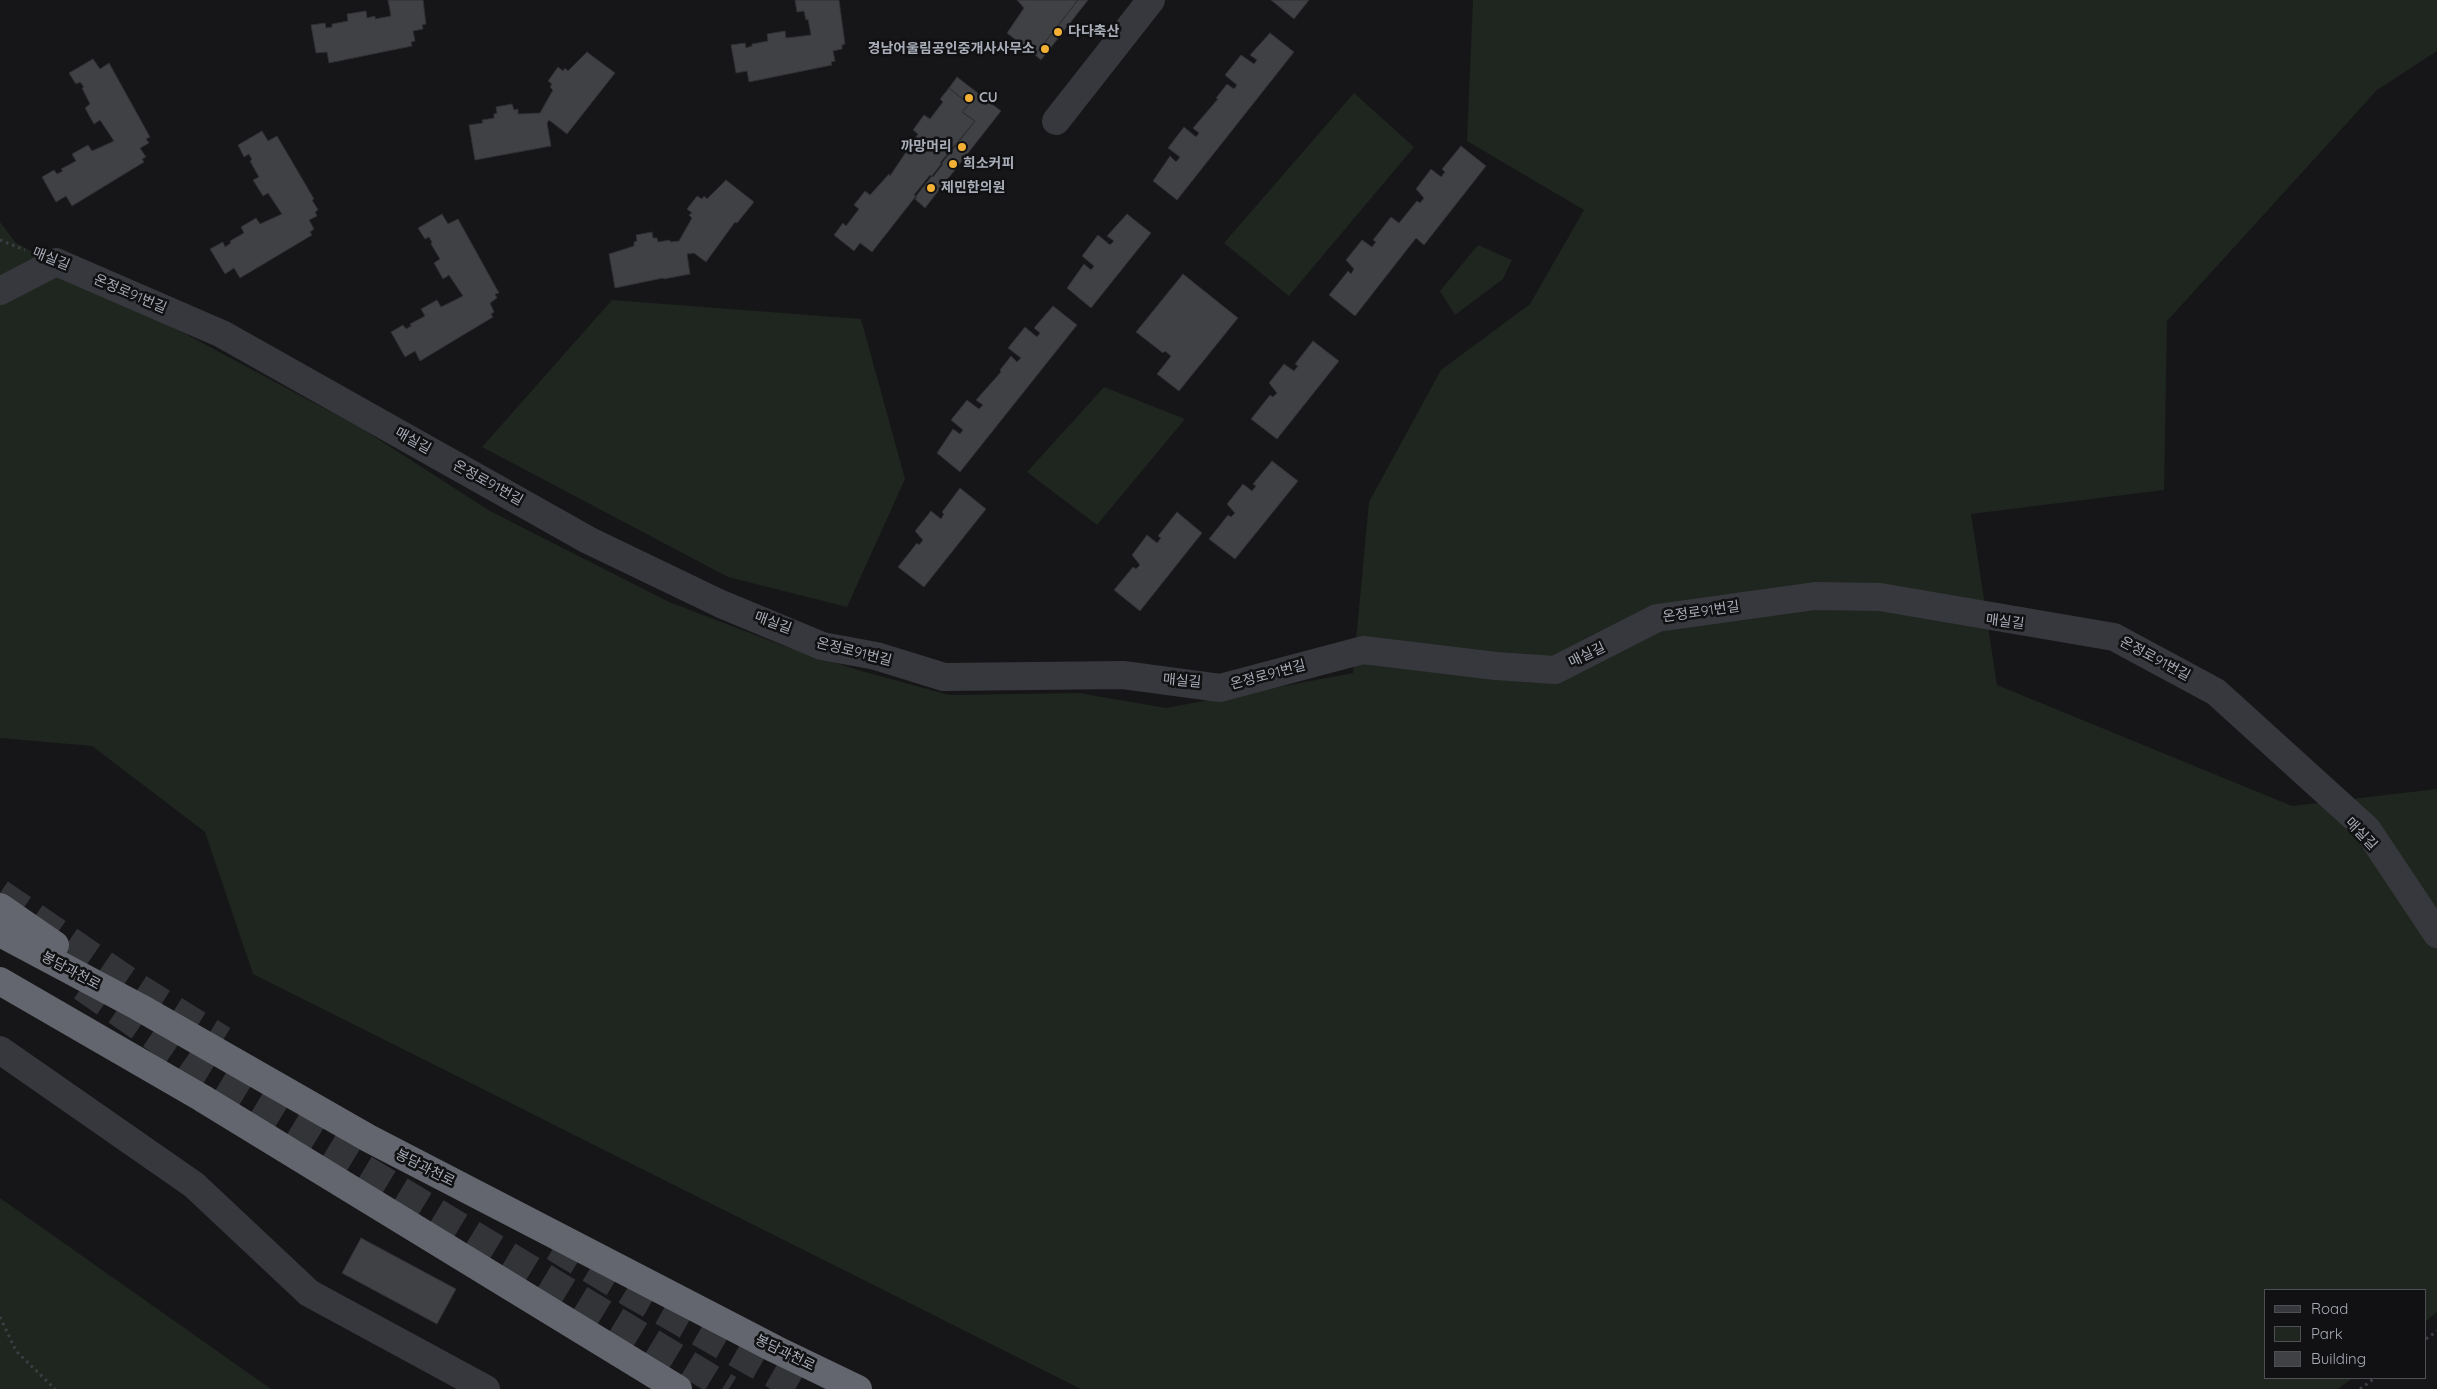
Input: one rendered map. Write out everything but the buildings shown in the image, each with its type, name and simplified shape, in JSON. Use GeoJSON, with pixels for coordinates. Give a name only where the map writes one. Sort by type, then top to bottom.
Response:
{"type":"FeatureCollection","features":[{"type":"Feature","properties":{"kind":"highway"},"geometry":{"type":"LineString","coordinates":[[0,907],[138,1007]]}},
{"type":"Feature","properties":{"kind":"highway","name":"봉담과천로"},"geometry":{"type":"LineString","coordinates":[[0,933],[138,1007],[368,1138],[766,1344],[858,1389]]}},
{"type":"Feature","properties":{"kind":"highway"},"geometry":{"type":"LineString","coordinates":[[0,981],[202,1098],[678,1389]]}},
{"type":"Feature","properties":{"kind":"street"},"geometry":{"type":"LineString","coordinates":[[1056,121],[1151,0]]}},
{"type":"Feature","properties":{"kind":"street","name":"온정로91번길"},"geometry":{"type":"LineString","coordinates":[[0,291],[56,262],[222,334],[588,540],[721,604],[822,646],[876,656],[944,677],[1123,675],[1220,688],[1363,650],[1496,666],[1555,670],[1657,618],[1815,596],[1880,597],[2114,637],[2216,692],[2367,829],[2437,934]]}},
{"type":"Feature","properties":{"kind":"street"},"geometry":{"type":"LineString","coordinates":[[0,1050],[194,1185],[309,1293],[486,1389]]}},
{"type":"Feature","properties":{"kind":"path"},"geometry":{"type":"LineString","coordinates":[[0,1317],[16,1351],[55,1389]]}},
{"type":"Feature","properties":{"kind":"path"},"geometry":{"type":"LineString","coordinates":[[2427,1339],[2437,1331]]}},
{"type":"Feature","properties":{"kind":"path"},"geometry":{"type":"LineString","coordinates":[[2360,1389],[2374,1379]]}},
{"type":"Feature","properties":{"kind":"green space"},"geometry":{"type":"Polygon","coordinates":[[[1473,0],[2437,0],[2437,51],[2377,90],[2167,321],[2164,490],[1971,514],[1997,685],[2292,806],[2437,789],[2437,1312],[2427,1320],[2427,1289],[2264,1289],[2264,1379],[2352,1379],[2338,1389],[1081,1389],[253,974],[205,832],[92,746],[0,738],[0,222],[16,243],[361,428],[490,511],[669,602],[784,646],[858,670],[949,695],[1079,693],[1166,708],[1353,673],[1369,502],[1441,370],[1530,304],[1584,210],[1467,141],[1473,0]]]}},
{"type":"Feature","properties":{"kind":"green space"},"geometry":{"type":"Polygon","coordinates":[[[1354,93],[1414,147],[1289,296],[1224,243],[1354,93]]]}},
{"type":"Feature","properties":{"kind":"green space"},"geometry":{"type":"Polygon","coordinates":[[[1478,245],[1512,260],[1503,279],[1455,315],[1440,291],[1478,245]]]}},
{"type":"Feature","properties":{"kind":"green space"},"geometry":{"type":"Polygon","coordinates":[[[612,300],[861,319],[905,479],[847,607],[728,577],[482,447],[612,300]]]}},
{"type":"Feature","properties":{"kind":"green space"},"geometry":{"type":"Polygon","coordinates":[[[1104,387],[1185,419],[1097,525],[1027,472],[1104,387]]]}},
{"type":"Feature","properties":{"kind":"green space"},"geometry":{"type":"Polygon","coordinates":[[[0,1198],[271,1389],[0,1389],[0,1198]]]}},
{"type":"Feature","properties":{"kind":"tunnel"},"geometry":{"type":"LineString","coordinates":[[0,893],[139,988],[223,1040]]}},
{"type":"Feature","properties":{"kind":"tunnel"},"geometry":{"type":"LineString","coordinates":[[82,987],[206,1073],[729,1389]]}},
{"type":"Feature","properties":{"kind":"tunnel"},"geometry":{"type":"LineString","coordinates":[[554,1247],[628,1292],[799,1389]]}},
{"type":"Feature","properties":{"kind":"place","name":"다다축산"},"geometry":{"type":"Point","coordinates":[1058,32]}},
{"type":"Feature","properties":{"kind":"place","name":"경남어울림공인중개사사무소"},"geometry":{"type":"Point","coordinates":[1045,49]}},
{"type":"Feature","properties":{"kind":"place","name":"CU"},"geometry":{"type":"Point","coordinates":[969,98]}},
{"type":"Feature","properties":{"kind":"place","name":"까망머리"},"geometry":{"type":"Point","coordinates":[962,147]}},
{"type":"Feature","properties":{"kind":"place","name":"희소커피"},"geometry":{"type":"Point","coordinates":[953,164]}},
{"type":"Feature","properties":{"kind":"place","name":"제민한의원"},"geometry":{"type":"Point","coordinates":[931,188]}}]}
